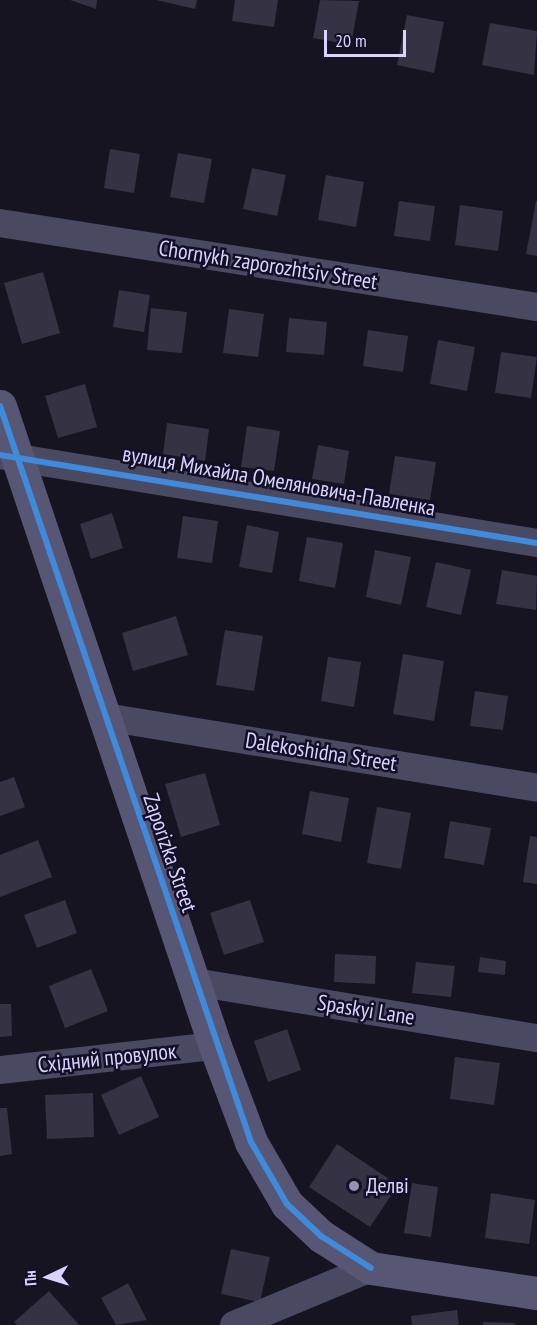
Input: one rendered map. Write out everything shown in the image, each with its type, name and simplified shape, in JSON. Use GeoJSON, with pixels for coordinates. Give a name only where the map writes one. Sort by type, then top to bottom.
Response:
{"type":"FeatureCollection","features":[{"type":"Feature","properties":{"kind":"street","name":"Chornykh zaporozhtsiv Street"},"geometry":{"type":"LineString","coordinates":[[0,223],[537,307]]}},
{"type":"Feature","properties":{"kind":"street","name":"Zaporizka Street"},"geometry":{"type":"LineString","coordinates":[[0,406],[8,455],[105,717],[215,1046],[250,1142],[287,1204],[321,1236],[371,1268]]}},
{"type":"Feature","properties":{"kind":"street","name":"вулиця Михайла Омеляновича-Павленка"},"geometry":{"type":"LineString","coordinates":[[8,455],[537,543]]}},
{"type":"Feature","properties":{"kind":"street","name":"Dalekoshidna Street"},"geometry":{"type":"LineString","coordinates":[[105,717],[537,788]]}},
{"type":"Feature","properties":{"kind":"street","name":"Spaskyi Lane"},"geometry":{"type":"LineString","coordinates":[[194,982],[537,1038]]}},
{"type":"Feature","properties":{"kind":"street","name":"Східний провулок"},"geometry":{"type":"LineString","coordinates":[[0,1070],[215,1046]]}},
{"type":"Feature","properties":{"kind":"street"},"geometry":{"type":"LineString","coordinates":[[234,1325],[371,1268],[537,1293]]}},
{"type":"Feature","properties":{"kind":"building"},"geometry":{"type":"Polygon","coordinates":[[[70,0],[97,0],[96,9],[70,0]]]}},
{"type":"Feature","properties":{"kind":"building"},"geometry":{"type":"Polygon","coordinates":[[[156,0],[197,0],[195,9],[156,0]]]}},
{"type":"Feature","properties":{"kind":"building"},"geometry":{"type":"Polygon","coordinates":[[[235,0],[278,0],[274,27],[232,21],[235,0]]]}},
{"type":"Feature","properties":{"kind":"building"},"geometry":{"type":"Polygon","coordinates":[[[320,0],[359,1],[351,45],[313,38],[320,0]]]}},
{"type":"Feature","properties":{"kind":"building"},"geometry":{"type":"Polygon","coordinates":[[[407,15],[444,22],[434,73],[397,65],[407,15]]]}},
{"type":"Feature","properties":{"kind":"building"},"geometry":{"type":"Polygon","coordinates":[[[490,23],[537,31],[534,75],[482,65],[490,23]]]}},
{"type":"Feature","properties":{"kind":"building"},"geometry":{"type":"Polygon","coordinates":[[[110,149],[140,154],[134,193],[104,188],[110,149]]]}},
{"type":"Feature","properties":{"kind":"building"},"geometry":{"type":"Polygon","coordinates":[[[178,153],[212,159],[204,203],[170,197],[178,153]]]}},
{"type":"Feature","properties":{"kind":"building"},"geometry":{"type":"Polygon","coordinates":[[[252,168],[286,175],[277,216],[243,209],[252,168]]]}},
{"type":"Feature","properties":{"kind":"building"},"geometry":{"type":"Polygon","coordinates":[[[326,175],[364,182],[356,227],[318,220],[326,175]]]}},
{"type":"Feature","properties":{"kind":"building"},"geometry":{"type":"Polygon","coordinates":[[[399,201],[435,206],[430,241],[394,236],[399,201]]]}},
{"type":"Feature","properties":{"kind":"building"},"geometry":{"type":"Polygon","coordinates":[[[537,201],[537,256],[526,254],[537,201]]]}},
{"type":"Feature","properties":{"kind":"building"},"geometry":{"type":"Polygon","coordinates":[[[460,205],[503,211],[498,251],[455,245],[460,205]]]}},
{"type":"Feature","properties":{"kind":"building"},"geometry":{"type":"Polygon","coordinates":[[[43,272],[60,333],[22,344],[4,283],[43,272]]]}},
{"type":"Feature","properties":{"kind":"building"},"geometry":{"type":"Polygon","coordinates":[[[119,290],[150,295],[144,332],[113,327],[119,290]]]}},
{"type":"Feature","properties":{"kind":"building"},"geometry":{"type":"Polygon","coordinates":[[[151,308],[187,312],[182,353],[147,350],[151,308]]]}},
{"type":"Feature","properties":{"kind":"building"},"geometry":{"type":"Polygon","coordinates":[[[229,309],[264,314],[258,357],[223,353],[229,309]]]}},
{"type":"Feature","properties":{"kind":"building"},"geometry":{"type":"Polygon","coordinates":[[[289,318],[327,322],[324,355],[286,352],[289,318]]]}},
{"type":"Feature","properties":{"kind":"building"},"geometry":{"type":"Polygon","coordinates":[[[368,330],[408,336],[403,372],[363,366],[368,330]]]}},
{"type":"Feature","properties":{"kind":"building"},"geometry":{"type":"Polygon","coordinates":[[[438,340],[475,347],[467,391],[430,384],[438,340]]]}},
{"type":"Feature","properties":{"kind":"building"},"geometry":{"type":"Polygon","coordinates":[[[501,352],[537,357],[531,398],[495,393],[501,352]]]}},
{"type":"Feature","properties":{"kind":"building"},"geometry":{"type":"Polygon","coordinates":[[[85,384],[97,427],[58,438],[45,396],[85,384]]]}},
{"type":"Feature","properties":{"kind":"building"},"geometry":{"type":"Polygon","coordinates":[[[167,423],[209,429],[205,461],[163,454],[167,423]]]}},
{"type":"Feature","properties":{"kind":"building"},"geometry":{"type":"Polygon","coordinates":[[[247,426],[280,431],[274,471],[241,467],[247,426]]]}},
{"type":"Feature","properties":{"kind":"building"},"geometry":{"type":"Polygon","coordinates":[[[318,445],[349,451],[344,484],[312,479],[318,445]]]}},
{"type":"Feature","properties":{"kind":"building"},"geometry":{"type":"Polygon","coordinates":[[[395,456],[436,462],[430,500],[389,494],[395,456]]]}},
{"type":"Feature","properties":{"kind":"building"},"geometry":{"type":"Polygon","coordinates":[[[112,513],[123,548],[91,559],[80,524],[112,513]]]}},
{"type":"Feature","properties":{"kind":"building"},"geometry":{"type":"Polygon","coordinates":[[[183,516],[218,521],[212,563],[177,558],[183,516]]]}},
{"type":"Feature","properties":{"kind":"building"},"geometry":{"type":"Polygon","coordinates":[[[247,525],[279,532],[272,573],[239,567],[247,525]]]}},
{"type":"Feature","properties":{"kind":"building"},"geometry":{"type":"Polygon","coordinates":[[[307,537],[343,543],[335,588],[299,581],[307,537]]]}},
{"type":"Feature","properties":{"kind":"building"},"geometry":{"type":"Polygon","coordinates":[[[375,550],[411,557],[401,605],[366,597],[375,550]]]}},
{"type":"Feature","properties":{"kind":"building"},"geometry":{"type":"Polygon","coordinates":[[[436,562],[471,570],[461,615],[426,607],[436,562]]]}},
{"type":"Feature","properties":{"kind":"building"},"geometry":{"type":"Polygon","coordinates":[[[502,570],[537,576],[536,610],[496,604],[502,570]]]}},
{"type":"Feature","properties":{"kind":"building"},"geometry":{"type":"Polygon","coordinates":[[[176,616],[188,655],[133,671],[122,633],[176,616]]]}},
{"type":"Feature","properties":{"kind":"building"},"geometry":{"type":"Polygon","coordinates":[[[225,630],[263,636],[254,691],[216,685],[225,630]]]}},
{"type":"Feature","properties":{"kind":"building"},"geometry":{"type":"Polygon","coordinates":[[[403,654],[444,661],[434,721],[393,714],[403,654]]]}},
{"type":"Feature","properties":{"kind":"building"},"geometry":{"type":"Polygon","coordinates":[[[328,657],[361,662],[354,707],[321,701],[328,657]]]}},
{"type":"Feature","properties":{"kind":"building"},"geometry":{"type":"Polygon","coordinates":[[[475,691],[508,696],[503,730],[470,726],[475,691]]]}},
{"type":"Feature","properties":{"kind":"building"},"geometry":{"type":"Polygon","coordinates":[[[205,773],[220,825],[181,837],[165,784],[205,773]]]}},
{"type":"Feature","properties":{"kind":"building"},"geometry":{"type":"Polygon","coordinates":[[[14,777],[25,807],[0,816],[0,782],[14,777]]]}},
{"type":"Feature","properties":{"kind":"building"},"geometry":{"type":"Polygon","coordinates":[[[310,791],[349,798],[341,842],[302,834],[310,791]]]}},
{"type":"Feature","properties":{"kind":"building"},"geometry":{"type":"Polygon","coordinates":[[[377,807],[411,813],[401,869],[367,863],[377,807]]]}},
{"type":"Feature","properties":{"kind":"building"},"geometry":{"type":"Polygon","coordinates":[[[450,821],[491,828],[484,865],[444,858],[450,821]]]}},
{"type":"Feature","properties":{"kind":"building"},"geometry":{"type":"Polygon","coordinates":[[[530,836],[537,837],[537,884],[523,882],[530,836]]]}},
{"type":"Feature","properties":{"kind":"building"},"geometry":{"type":"Polygon","coordinates":[[[38,840],[52,877],[0,897],[0,855],[38,840]]]}},
{"type":"Feature","properties":{"kind":"building"},"geometry":{"type":"Polygon","coordinates":[[[65,900],[77,933],[37,948],[24,915],[65,900]]]}},
{"type":"Feature","properties":{"kind":"building"},"geometry":{"type":"Polygon","coordinates":[[[250,900],[264,942],[224,955],[210,913],[250,900]]]}},
{"type":"Feature","properties":{"kind":"building"},"geometry":{"type":"Polygon","coordinates":[[[335,954],[376,956],[375,984],[334,982],[335,954]]]}},
{"type":"Feature","properties":{"kind":"building"},"geometry":{"type":"Polygon","coordinates":[[[480,957],[506,961],[505,975],[478,972],[480,957]]]}},
{"type":"Feature","properties":{"kind":"building"},"geometry":{"type":"Polygon","coordinates":[[[416,962],[455,966],[451,997],[412,993],[416,962]]]}},
{"type":"Feature","properties":{"kind":"building"},"geometry":{"type":"Polygon","coordinates":[[[91,969],[108,1011],[65,1028],[49,986],[91,969]]]}},
{"type":"Feature","properties":{"kind":"building"},"geometry":{"type":"Polygon","coordinates":[[[0,1004],[11,1004],[12,1036],[0,1037],[0,1004]]]}},
{"type":"Feature","properties":{"kind":"building"},"geometry":{"type":"Polygon","coordinates":[[[287,1029],[301,1070],[268,1082],[254,1041],[287,1029]]]}},
{"type":"Feature","properties":{"kind":"building"},"geometry":{"type":"Polygon","coordinates":[[[455,1057],[500,1063],[494,1105],[450,1099],[455,1057]]]}},
{"type":"Feature","properties":{"kind":"building"},"geometry":{"type":"Polygon","coordinates":[[[141,1076],[159,1117],[119,1135],[101,1095],[141,1076]]]}},
{"type":"Feature","properties":{"kind":"building"},"geometry":{"type":"Polygon","coordinates":[[[93,1093],[94,1137],[47,1139],[45,1095],[93,1093]]]}},
{"type":"Feature","properties":{"kind":"building"},"geometry":{"type":"Polygon","coordinates":[[[0,1108],[7,1108],[12,1154],[0,1156],[0,1108]]]}},
{"type":"Feature","properties":{"kind":"building","name":"Делві"},"geometry":{"type":"Polygon","coordinates":[[[337,1144],[398,1185],[370,1227],[309,1187],[337,1144]]]}},
{"type":"Feature","properties":{"kind":"building"},"geometry":{"type":"Polygon","coordinates":[[[412,1183],[438,1187],[431,1237],[404,1233],[412,1183]]]}},
{"type":"Feature","properties":{"kind":"building"},"geometry":{"type":"Polygon","coordinates":[[[491,1193],[535,1200],[529,1244],[485,1238],[491,1193]]]}},
{"type":"Feature","properties":{"kind":"building"},"geometry":{"type":"Polygon","coordinates":[[[231,1249],[270,1257],[260,1302],[221,1294],[231,1249]]]}},
{"type":"Feature","properties":{"kind":"building"},"geometry":{"type":"Polygon","coordinates":[[[128,1283],[147,1320],[116,1325],[101,1298],[128,1283]]]}},
{"type":"Feature","properties":{"kind":"building"},"geometry":{"type":"Polygon","coordinates":[[[49,1291],[79,1325],[17,1325],[14,1322],[49,1291]]]}},
{"type":"Feature","properties":{"kind":"building"},"geometry":{"type":"Polygon","coordinates":[[[457,1310],[459,1325],[412,1325],[411,1316],[457,1310]]]}},
{"type":"Feature","properties":{"kind":"building"},"geometry":{"type":"Polygon","coordinates":[[[483,1322],[515,1323],[515,1325],[483,1325],[483,1322]]]}},
{"type":"Feature","properties":{"kind":"cycle path"},"geometry":{"type":"LineString","coordinates":[[0,406],[251,1142],[287,1204],[321,1236],[371,1268]]}},
{"type":"Feature","properties":{"kind":"cycle path"},"geometry":{"type":"LineString","coordinates":[[0,455],[537,543]]}},
{"type":"Feature","properties":{"kind":"place","name":"Делві"},"geometry":{"type":"Point","coordinates":[354,1186]}}]}
